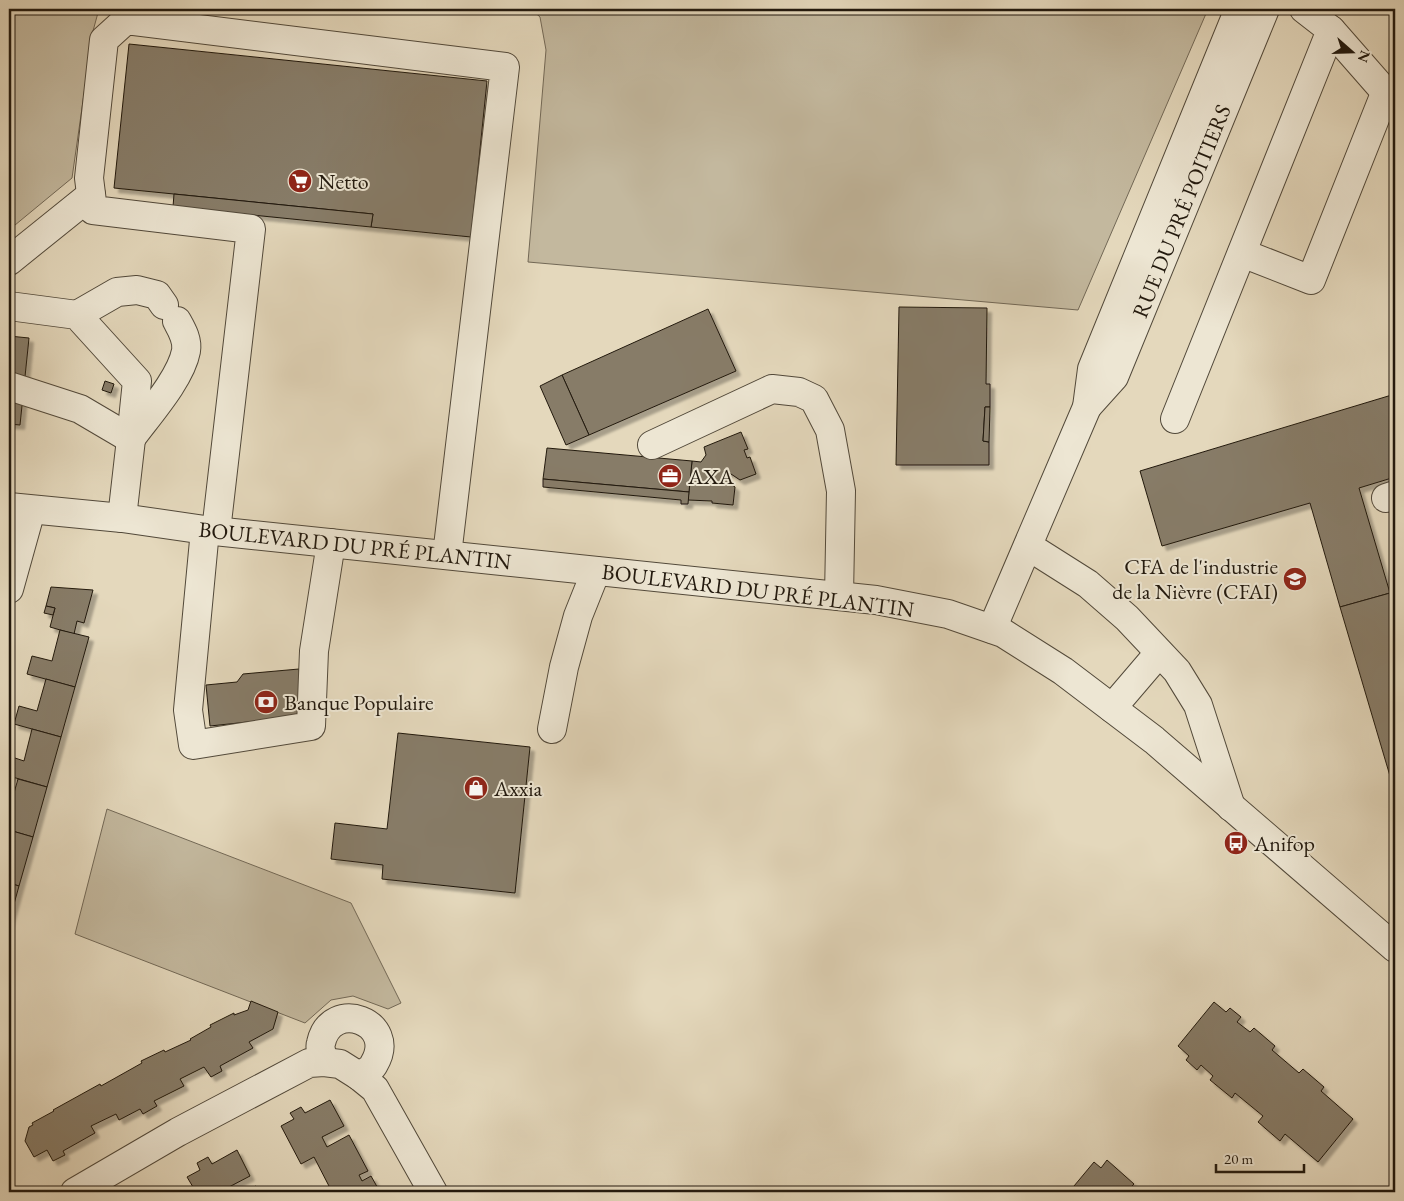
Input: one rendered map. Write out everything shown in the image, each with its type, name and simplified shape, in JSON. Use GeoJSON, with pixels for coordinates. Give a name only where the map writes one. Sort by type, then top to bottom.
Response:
{"type":"FeatureCollection","features":[{"type":"Feature","properties":{"kind":"street","name":"RUE DU PRÉ POITIERS"},"geometry":{"type":"LineString","coordinates":[[992,629],[1087,407],[1092,368],[1239,9]]}},
{"type":"Feature","properties":{"kind":"street","name":"RUE DU PRÉ POITIERS"},"geometry":{"type":"LineString","coordinates":[[1087,407],[1114,377],[1265,9]]}},
{"type":"Feature","properties":{"kind":"street"},"geometry":{"type":"LineString","coordinates":[[1242,253],[1311,280],[1391,97],[1331,30],[1304,9]]}},
{"type":"Feature","properties":{"kind":"street"},"geometry":{"type":"LineString","coordinates":[[331,543],[314,650],[311,726],[193,745],[188,710],[251,229],[93,210],[88,178],[104,40],[126,20],[506,67],[447,555]]}},
{"type":"Feature","properties":{"kind":"street"},"geometry":{"type":"LineString","coordinates":[[1175,420],[1331,30]]}},
{"type":"Feature","properties":{"kind":"street"},"geometry":{"type":"LineString","coordinates":[[9,261],[91,195]]}},
{"type":"Feature","properties":{"kind":"street"},"geometry":{"type":"LineString","coordinates":[[9,306],[77,314],[117,292],[137,290],[156,295],[185,336],[186,350],[178,374],[131,439]]}},
{"type":"Feature","properties":{"kind":"street"},"geometry":{"type":"LineString","coordinates":[[77,314],[137,381],[122,518]]}},
{"type":"Feature","properties":{"kind":"street"},"geometry":{"type":"LineString","coordinates":[[9,386],[80,409],[131,439]]}},
{"type":"Feature","properties":{"kind":"street"},"geometry":{"type":"LineString","coordinates":[[652,445],[772,389],[799,392],[814,399],[830,430],[841,491],[840,596]]}},
{"type":"Feature","properties":{"kind":"street"},"geometry":{"type":"LineString","coordinates":[[9,589],[20,509]]}},
{"type":"Feature","properties":{"kind":"street","name":"BOULEVARD DU PRÉ PLANTIN"},"geometry":{"type":"LineString","coordinates":[[20,509],[122,518],[211,531],[876,600],[948,614],[1003,633],[1063,672],[1112,708],[1154,740],[1395,948]]}},
{"type":"Feature","properties":{"kind":"street"},"geometry":{"type":"LineString","coordinates":[[1028,546],[1088,584],[1127,618],[1177,671],[1198,706],[1231,807]]}},
{"type":"Feature","properties":{"kind":"street"},"geometry":{"type":"LineString","coordinates":[[552,730],[564,667],[578,616],[596,571]]}},
{"type":"Feature","properties":{"kind":"street"},"geometry":{"type":"LineString","coordinates":[[1112,708],[1159,653]]}},
{"type":"Feature","properties":{"kind":"street"},"geometry":{"type":"LineString","coordinates":[[324,1062],[320,1044],[328,1027],[343,1018],[362,1019],[376,1031],[380,1048],[374,1066],[359,1076]]}},
{"type":"Feature","properties":{"kind":"street"},"geometry":{"type":"LineString","coordinates":[[76,1192],[178,1132],[309,1063],[324,1062],[340,1064],[375,1089],[433,1192]]}},
{"type":"Feature","properties":{"kind":"shaded area"},"geometry":{"type":"Polygon","coordinates":[[[9,9],[99,9],[93,31],[72,178],[9,230],[9,9]]]}},
{"type":"Feature","properties":{"kind":"shaded area"},"geometry":{"type":"Polygon","coordinates":[[[531,9],[1208,9],[1078,310],[528,262],[546,50],[540,17],[531,9]]]}},
{"type":"Feature","properties":{"kind":"shaded area"},"geometry":{"type":"Polygon","coordinates":[[[107,809],[351,903],[401,1003],[388,1009],[353,996],[331,1000],[305,1023],[75,934],[107,809]]]}},
{"type":"Feature","properties":{"kind":"building"},"geometry":{"type":"Polygon","coordinates":[[[129,44],[487,81],[471,237],[371,227],[373,214],[114,188],[129,44]]]}},
{"type":"Feature","properties":{"kind":"building"},"geometry":{"type":"Polygon","coordinates":[[[174,194],[373,214],[371,227],[173,207],[174,194]]]}},
{"type":"Feature","properties":{"kind":"building"},"geometry":{"type":"Polygon","coordinates":[[[899,307],[987,308],[986,384],[990,384],[990,407],[985,407],[983,441],[989,442],[989,465],[896,465],[899,307]]]}},
{"type":"Feature","properties":{"kind":"building"},"geometry":{"type":"Polygon","coordinates":[[[708,309],[736,371],[589,435],[562,375],[708,309]]]}},
{"type":"Feature","properties":{"kind":"building"},"geometry":{"type":"Polygon","coordinates":[[[9,336],[29,338],[20,425],[9,424],[9,336]]]}},
{"type":"Feature","properties":{"kind":"building"},"geometry":{"type":"Polygon","coordinates":[[[562,375],[589,435],[566,445],[540,386],[562,375]]]}},
{"type":"Feature","properties":{"kind":"building"},"geometry":{"type":"Polygon","coordinates":[[[105,381],[114,384],[111,393],[102,390],[105,381]]]}},
{"type":"Feature","properties":{"kind":"building"},"geometry":{"type":"Polygon","coordinates":[[[1395,394],[1395,477],[1359,488],[1390,593],[1340,607],[1310,503],[1162,546],[1140,471],[1395,394]]]}},
{"type":"Feature","properties":{"kind":"building"},"geometry":{"type":"Polygon","coordinates":[[[985,407],[990,407],[989,442],[983,441],[985,407]]]}},
{"type":"Feature","properties":{"kind":"building"},"geometry":{"type":"Polygon","coordinates":[[[741,432],[748,449],[744,450],[747,458],[750,457],[756,474],[740,480],[728,472],[723,478],[735,487],[733,505],[712,503],[712,501],[688,500],[692,461],[701,462],[706,455],[704,447],[741,432]]]}},
{"type":"Feature","properties":{"kind":"building"},"geometry":{"type":"Polygon","coordinates":[[[547,448],[692,461],[689,492],[543,479],[547,448]]]}},
{"type":"Feature","properties":{"kind":"building"},"geometry":{"type":"Polygon","coordinates":[[[543,479],[689,492],[688,504],[681,504],[681,500],[543,487],[543,479]]]}},
{"type":"Feature","properties":{"kind":"building"},"geometry":{"type":"Polygon","coordinates":[[[51,587],[93,590],[84,623],[77,621],[74,634],[50,627],[55,608],[46,606],[51,587]]]}},
{"type":"Feature","properties":{"kind":"building"},"geometry":{"type":"Polygon","coordinates":[[[1390,593],[1395,608],[1395,774],[1390,776],[1340,607],[1390,593]]]}},
{"type":"Feature","properties":{"kind":"building"},"geometry":{"type":"Polygon","coordinates":[[[46,606],[55,608],[53,615],[44,613],[46,606]]]}},
{"type":"Feature","properties":{"kind":"building"},"geometry":{"type":"Polygon","coordinates":[[[60,630],[89,637],[75,687],[27,674],[32,656],[52,661],[60,630]]]}},
{"type":"Feature","properties":{"kind":"building"},"geometry":{"type":"Polygon","coordinates":[[[299,669],[304,716],[210,726],[206,685],[237,682],[243,674],[299,669]]]}},
{"type":"Feature","properties":{"kind":"building"},"geometry":{"type":"Polygon","coordinates":[[[46,679],[75,687],[61,737],[14,724],[19,706],[37,711],[46,679]]]}},
{"type":"Feature","properties":{"kind":"building"},"geometry":{"type":"Polygon","coordinates":[[[32,729],[61,737],[47,787],[9,776],[9,756],[24,761],[32,729]]]}},
{"type":"Feature","properties":{"kind":"building"},"geometry":{"type":"Polygon","coordinates":[[[398,733],[530,747],[515,893],[382,879],[383,865],[331,859],[335,823],[387,829],[398,733]]]}},
{"type":"Feature","properties":{"kind":"building"},"geometry":{"type":"Polygon","coordinates":[[[18,779],[47,787],[33,837],[9,830],[9,810],[18,779]]]}},
{"type":"Feature","properties":{"kind":"building"},"geometry":{"type":"Polygon","coordinates":[[[9,830],[33,837],[19,886],[9,883],[9,830]]]}},
{"type":"Feature","properties":{"kind":"building"},"geometry":{"type":"Polygon","coordinates":[[[9,883],[19,886],[9,922],[9,883]]]}},
{"type":"Feature","properties":{"kind":"building"},"geometry":{"type":"Polygon","coordinates":[[[251,1001],[278,1012],[273,1029],[249,1042],[253,1048],[220,1066],[222,1071],[211,1077],[204,1067],[180,1079],[184,1086],[154,1101],[157,1106],[143,1114],[140,1109],[119,1120],[116,1114],[91,1126],[95,1133],[63,1151],[65,1155],[53,1161],[47,1150],[34,1157],[25,1141],[29,1127],[33,1125],[32,1123],[100,1084],[101,1086],[142,1063],[141,1061],[191,1040],[211,1027],[210,1025],[234,1013],[234,1015],[248,1010],[251,1001]]]}},
{"type":"Feature","properties":{"kind":"building"},"geometry":{"type":"Polygon","coordinates":[[[1214,1002],[1226,1012],[1230,1008],[1241,1017],[1237,1022],[1250,1032],[1254,1028],[1275,1046],[1272,1050],[1299,1073],[1303,1069],[1324,1087],[1321,1091],[1353,1119],[1318,1162],[1285,1134],[1280,1141],[1258,1122],[1263,1116],[1235,1093],[1232,1098],[1210,1080],[1213,1076],[1201,1065],[1197,1070],[1186,1060],[1189,1056],[1178,1046],[1214,1002]]]}},
{"type":"Feature","properties":{"kind":"building"},"geometry":{"type":"Polygon","coordinates":[[[330,1100],[344,1126],[322,1137],[327,1147],[349,1135],[368,1171],[359,1175],[362,1181],[371,1176],[380,1192],[322,1192],[330,1188],[314,1157],[301,1164],[281,1126],[294,1119],[290,1113],[301,1107],[305,1113],[330,1100]]]}},
{"type":"Feature","properties":{"kind":"building"},"geometry":{"type":"Polygon","coordinates":[[[237,1150],[250,1176],[229,1187],[231,1192],[196,1192],[187,1177],[200,1170],[197,1163],[208,1157],[212,1164],[237,1150]]]}},
{"type":"Feature","properties":{"kind":"building"},"geometry":{"type":"Polygon","coordinates":[[[1107,1160],[1134,1184],[1132,1186],[1139,1192],[1069,1192],[1094,1162],[1101,1168],[1107,1160]]]}},
{"type":"Feature","properties":{"kind":"building"},"geometry":{"type":"Polygon","coordinates":[[[256,1186],[259,1192],[243,1192],[256,1186]]]}},
{"type":"Feature","properties":{"kind":"place","name":"Netto"},"geometry":{"type":"Point","coordinates":[300,181]}},
{"type":"Feature","properties":{"kind":"place","name":"AXA"},"geometry":{"type":"Point","coordinates":[670,476]}},
{"type":"Feature","properties":{"kind":"place","name":"CFA de l'industrie de la Nièvre (CFAI)"},"geometry":{"type":"Point","coordinates":[1295,579]}},
{"type":"Feature","properties":{"kind":"place","name":"Banque Populaire"},"geometry":{"type":"Point","coordinates":[266,702]}},
{"type":"Feature","properties":{"kind":"place","name":"Axxia"},"geometry":{"type":"Point","coordinates":[476,788]}},
{"type":"Feature","properties":{"kind":"place","name":"Anifop"},"geometry":{"type":"Point","coordinates":[1236,843]}}]}
